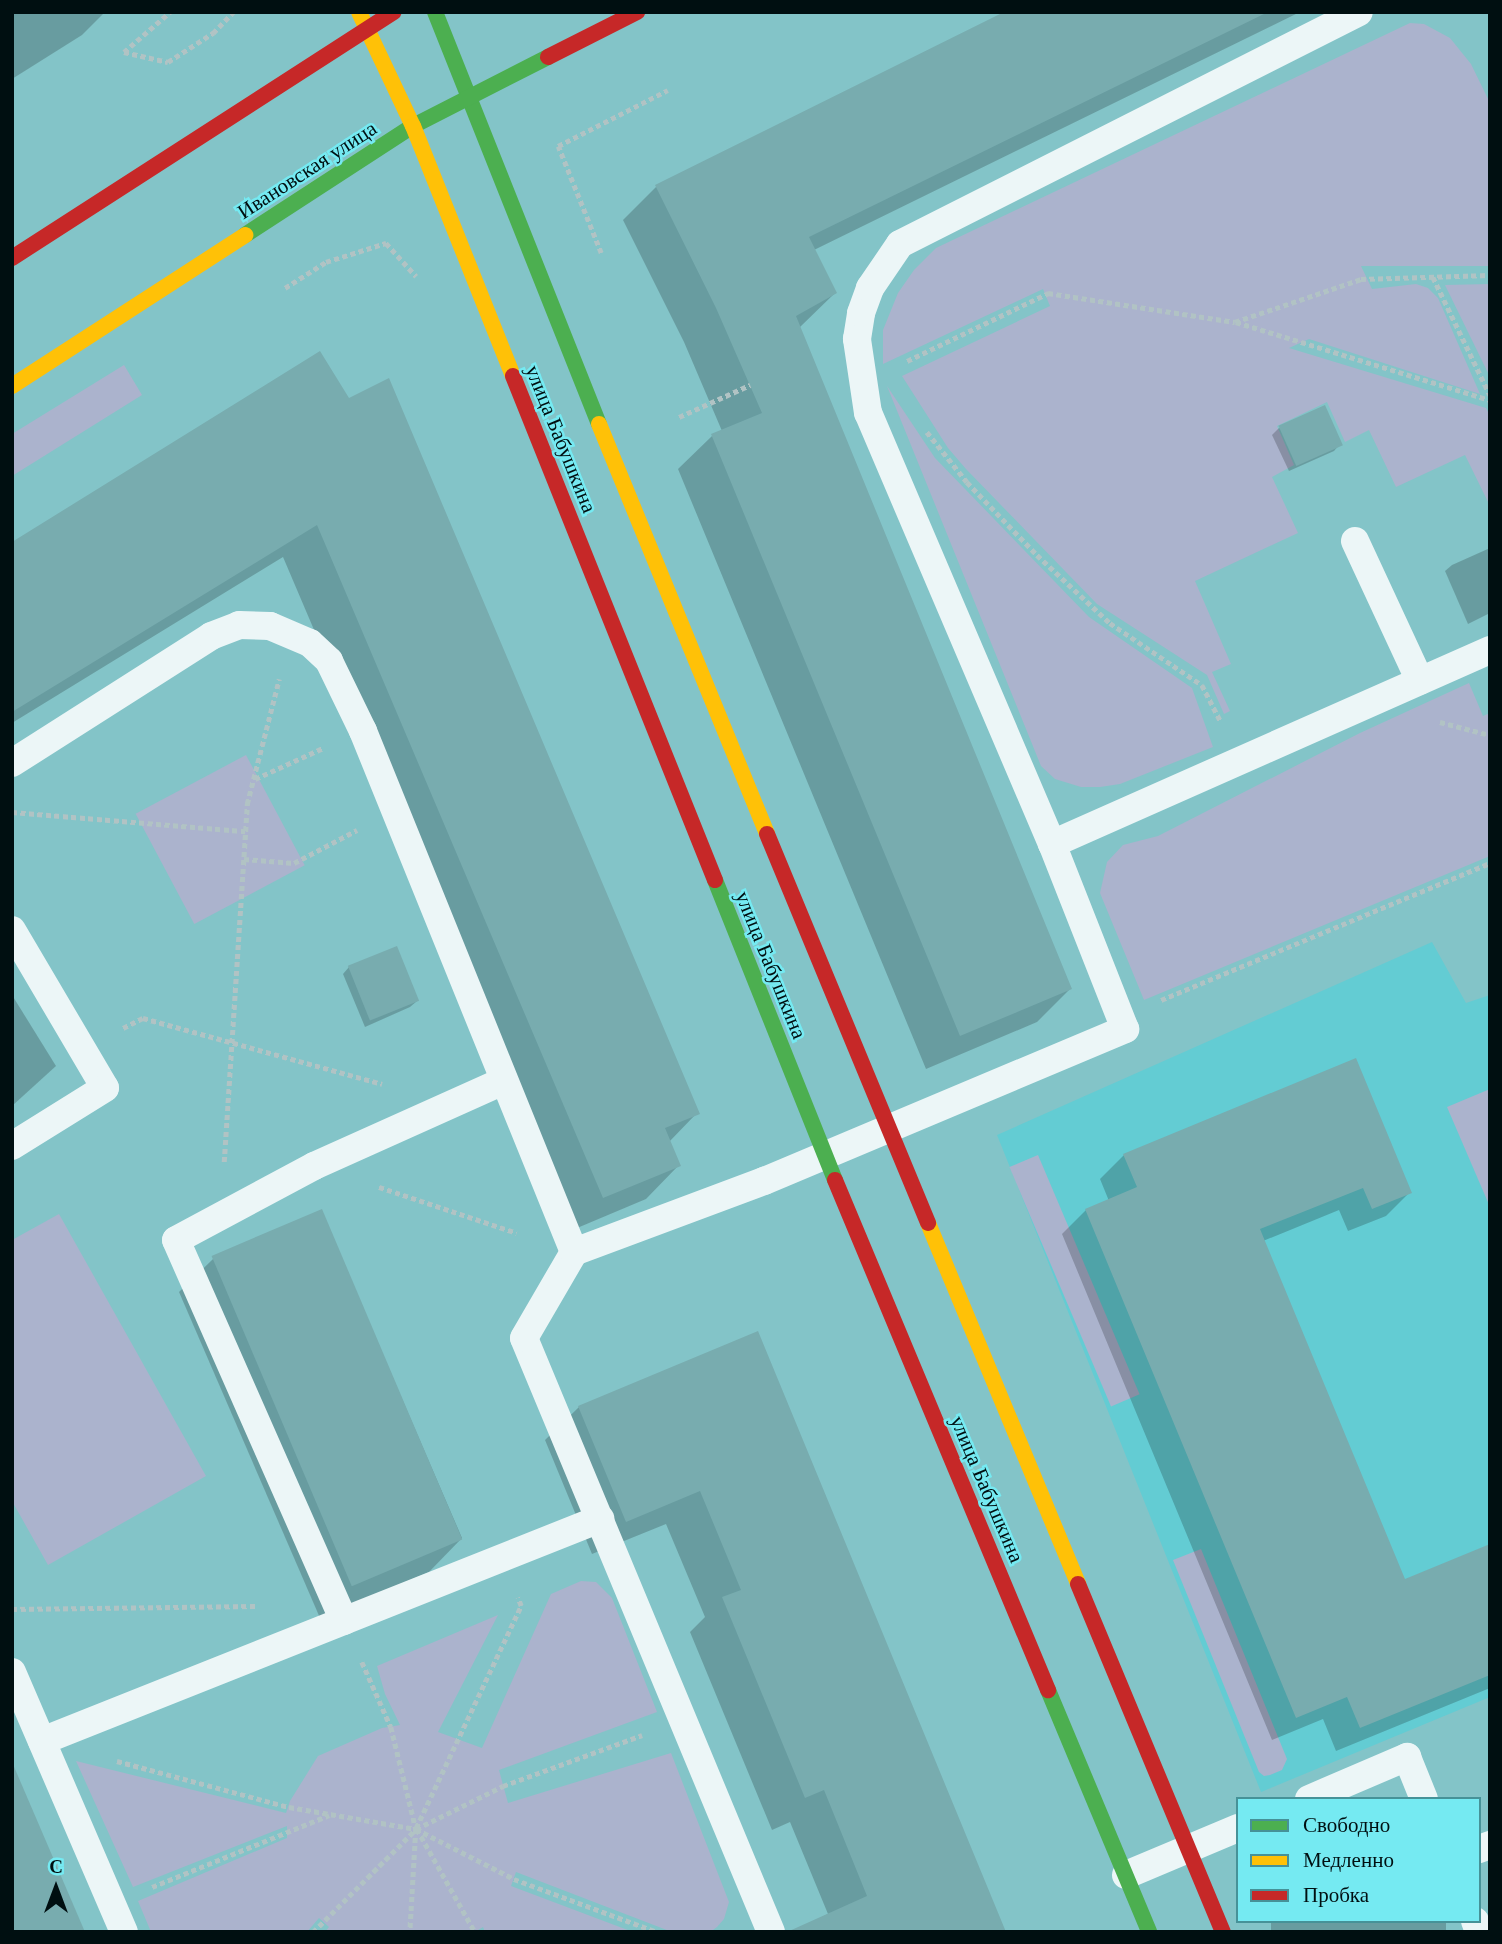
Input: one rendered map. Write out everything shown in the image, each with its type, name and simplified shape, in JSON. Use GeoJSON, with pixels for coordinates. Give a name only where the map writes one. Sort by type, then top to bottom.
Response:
{"type":"FeatureCollection","features":[{"type":"Feature","properties":{"kind":"main road"},"geometry":{"type":"LineString","coordinates":[[12,258],[363,20],[394,12]]}},
{"type":"Feature","properties":{"kind":"main road","name":"улица Бабушкина"},"geometry":{"type":"LineString","coordinates":[[435,12],[668,598],[1223,1932]]}},
{"type":"Feature","properties":{"kind":"main road","name":"Ивановская улица"},"geometry":{"type":"LineString","coordinates":[[12,386],[413,126],[637,12]]}},
{"type":"Feature","properties":{"kind":"main road","name":"улица Бабушкина"},"geometry":{"type":"LineString","coordinates":[[363,20],[413,126],[825,1155],[1149,1932]]}},
{"type":"Feature","properties":{"kind":"lane"},"geometry":{"type":"LineString","coordinates":[[771,1932],[524,1338],[574,1252],[764,1181],[1125,1029],[1052,844],[868,413],[857,339],[861,313],[870,288],[900,244],[1359,12]]}},
{"type":"Feature","properties":{"kind":"lane"},"geometry":{"type":"LineString","coordinates":[[1355,541],[1420,681]]}},
{"type":"Feature","properties":{"kind":"lane"},"geometry":{"type":"LineString","coordinates":[[12,763],[211,636],[239,625],[270,626],[310,643],[329,660],[363,731],[574,1252]]}},
{"type":"Feature","properties":{"kind":"lane"},"geometry":{"type":"LineString","coordinates":[[1052,844],[1490,650]]}},
{"type":"Feature","properties":{"kind":"lane"},"geometry":{"type":"LineString","coordinates":[[12,930],[105,1088],[12,1146]]}},
{"type":"Feature","properties":{"kind":"lane"},"geometry":{"type":"LineString","coordinates":[[344,1621],[176,1240],[314,1166],[503,1081]]}},
{"type":"Feature","properties":{"kind":"lane"},"geometry":{"type":"LineString","coordinates":[[43,1741],[600,1519]]}},
{"type":"Feature","properties":{"kind":"lane"},"geometry":{"type":"LineString","coordinates":[[12,1672],[124,1932]]}},
{"type":"Feature","properties":{"kind":"lane"},"geometry":{"type":"LineString","coordinates":[[1314,1797],[1408,1757],[1423,1797]]}},
{"type":"Feature","properties":{"kind":"lane"},"geometry":{"type":"LineString","coordinates":[[1126,1875],[1236,1829]]}},
{"type":"Feature","properties":{"kind":"path"},"geometry":{"type":"LineString","coordinates":[[170,12],[124,52],[169,62],[213,33],[233,12]]}},
{"type":"Feature","properties":{"kind":"path"},"geometry":{"type":"LineString","coordinates":[[601,253],[558,146],[667,90]]}},
{"type":"Feature","properties":{"kind":"path"},"geometry":{"type":"LineString","coordinates":[[285,289],[326,262],[387,243]]}},
{"type":"Feature","properties":{"kind":"path"},"geometry":{"type":"LineString","coordinates":[[1235,322],[1361,279],[1490,275]]}},
{"type":"Feature","properties":{"kind":"path"},"geometry":{"type":"LineString","coordinates":[[1433,277],[1490,395]]}},
{"type":"Feature","properties":{"kind":"path"},"geometry":{"type":"LineString","coordinates":[[862,383],[1048,293],[1235,322],[1490,400]]}},
{"type":"Feature","properties":{"kind":"path"},"geometry":{"type":"LineString","coordinates":[[679,417],[750,385]]}},
{"type":"Feature","properties":{"kind":"path"},"geometry":{"type":"LineString","coordinates":[[921,424],[967,482],[1037,555],[1110,623],[1202,685],[1240,761]]}},
{"type":"Feature","properties":{"kind":"path"},"geometry":{"type":"LineString","coordinates":[[220,1216],[246,831],[254,779],[291,634]]}},
{"type":"Feature","properties":{"kind":"path"},"geometry":{"type":"LineString","coordinates":[[254,779],[363,731]]}},
{"type":"Feature","properties":{"kind":"path"},"geometry":{"type":"LineString","coordinates":[[244,859],[294,863],[395,811]]}},
{"type":"Feature","properties":{"kind":"path"},"geometry":{"type":"LineString","coordinates":[[12,812],[246,831]]}},
{"type":"Feature","properties":{"kind":"path"},"geometry":{"type":"LineString","coordinates":[[1197,985],[1490,863]]}},
{"type":"Feature","properties":{"kind":"path"},"geometry":{"type":"LineString","coordinates":[[82,1049],[143,1018],[450,1104]]}},
{"type":"Feature","properties":{"kind":"path"},"geometry":{"type":"LineString","coordinates":[[314,1166],[574,1252]]}},
{"type":"Feature","properties":{"kind":"path"},"geometry":{"type":"LineString","coordinates":[[410,1932],[416,1829],[521,1606],[504,1558]]}},
{"type":"Feature","properties":{"kind":"path"},"geometry":{"type":"LineString","coordinates":[[12,1609],[269,1605]]}},
{"type":"Feature","properties":{"kind":"path"},"geometry":{"type":"LineString","coordinates":[[344,1621],[391,1727],[416,1829],[475,1932]]}},
{"type":"Feature","properties":{"kind":"path"},"geometry":{"type":"LineString","coordinates":[[313,1932],[416,1829],[503,1786],[682,1720]]}},
{"type":"Feature","properties":{"kind":"path"},"geometry":{"type":"LineString","coordinates":[[43,1741],[289,1807],[416,1829],[514,1879],[657,1932]]}},
{"type":"Feature","properties":{"kind":"path"},"geometry":{"type":"LineString","coordinates":[[113,1903],[330,1814]]}},
{"type":"Feature","properties":{"kind":"shaded area"},"geometry":{"type":"Polygon","coordinates":[[[1410,23],[1424,24],[1450,38],[1471,64],[1490,103],[1490,266],[1361,266],[1372,289],[1416,284],[1428,288],[1438,298],[1480,394],[1309,339],[1289,348],[1486,408],[1490,416],[1490,506],[1465,455],[1396,487],[1369,430],[1345,442],[1327,402],[1277,426],[1294,465],[1272,477],[1298,533],[1195,581],[1231,664],[1212,672],[1230,711],[1224,714],[1207,675],[1097,604],[966,469],[948,448],[902,376],[1050,306],[1043,289],[883,364],[883,330],[898,293],[914,270],[936,248],[1410,23]]]}},
{"type":"Feature","properties":{"kind":"shaded area"},"geometry":{"type":"Polygon","coordinates":[[[1490,284],[1490,377],[1445,285],[1490,284]]]}},
{"type":"Feature","properties":{"kind":"shaded area"},"geometry":{"type":"Polygon","coordinates":[[[124,365],[142,395],[12,476],[12,434],[124,365]]]}},
{"type":"Feature","properties":{"kind":"shaded area"},"geometry":{"type":"Polygon","coordinates":[[[887,386],[935,458],[1089,617],[1192,688],[1213,747],[1120,784],[1100,787],[1081,787],[1055,779],[1041,766],[887,386]]]}},
{"type":"Feature","properties":{"kind":"shaded area"},"geometry":{"type":"Polygon","coordinates":[[[1469,683],[1483,716],[1490,713],[1490,856],[1144,1000],[1100,893],[1107,862],[1123,845],[1158,836],[1360,733],[1469,683]]]}},
{"type":"Feature","properties":{"kind":"shaded area"},"geometry":{"type":"Polygon","coordinates":[[[246,755],[305,865],[194,924],[136,814],[246,755]]]}},
{"type":"Feature","properties":{"kind":"shaded area"},"geometry":{"type":"Polygon","coordinates":[[[1432,942],[1466,1003],[1490,995],[1490,1697],[1261,1792],[997,1135],[1432,942]]]}},
{"type":"Feature","properties":{"kind":"shaded area"},"geometry":{"type":"Polygon","coordinates":[[[1490,1089],[1490,1207],[1447,1107],[1490,1089]]]}},
{"type":"Feature","properties":{"kind":"shaded area"},"geometry":{"type":"Polygon","coordinates":[[[1038,1155],[1140,1394],[1111,1406],[1009,1167],[1038,1155]]]}},
{"type":"Feature","properties":{"kind":"shaded area"},"geometry":{"type":"Polygon","coordinates":[[[59,1214],[206,1476],[48,1565],[12,1501],[12,1240],[59,1214]]]}},
{"type":"Feature","properties":{"kind":"shaded area"},"geometry":{"type":"Polygon","coordinates":[[[1201,1549],[1287,1759],[1282,1770],[1270,1775],[1264,1776],[1259,1772],[1173,1560],[1201,1549]]]}},
{"type":"Feature","properties":{"kind":"shaded area"},"geometry":{"type":"Polygon","coordinates":[[[581,1581],[596,1582],[612,1598],[657,1712],[499,1770],[508,1803],[671,1753],[729,1902],[724,1919],[717,1927],[710,1932],[672,1932],[516,1872],[511,1886],[633,1932],[485,1932],[483,1927],[475,1932],[325,1932],[329,1927],[319,1918],[307,1932],[151,1932],[138,1901],[287,1838],[287,1826],[133,1887],[76,1761],[286,1813],[290,1801],[318,1756],[382,1728],[400,1725],[385,1694],[377,1666],[498,1615],[438,1732],[482,1748],[551,1594],[581,1581]]]}},
{"type":"Feature","properties":{"kind":"building"},"geometry":{"type":"Polygon","coordinates":[[[1004,12],[1268,12],[809,237],[837,293],[796,316],[1072,989],[960,1036],[711,434],[762,413],[716,308],[655,185],[1004,12]]]}},
{"type":"Feature","properties":{"kind":"building"},"geometry":{"type":"Polygon","coordinates":[[[320,351],[349,398],[389,378],[700,1114],[665,1128],[681,1166],[603,1198],[317,525],[12,712],[12,542],[320,351]]]}},
{"type":"Feature","properties":{"kind":"building"},"geometry":{"type":"Polygon","coordinates":[[[1325,405],[1343,445],[1296,466],[1278,426],[1325,405]]]}},
{"type":"Feature","properties":{"kind":"building"},"geometry":{"type":"Polygon","coordinates":[[[397,946],[419,1001],[370,1021],[348,966],[397,946]]]}},
{"type":"Feature","properties":{"kind":"building"},"geometry":{"type":"Polygon","coordinates":[[[1356,1058],[1412,1193],[1372,1209],[1363,1188],[1260,1229],[1405,1579],[1490,1544],[1490,1675],[1360,1728],[1347,1697],[1296,1718],[1085,1209],[1137,1187],[1123,1154],[1356,1058]]]}},
{"type":"Feature","properties":{"kind":"building"},"geometry":{"type":"Polygon","coordinates":[[[322,1209],[462,1539],[352,1586],[212,1256],[322,1209]]]}},
{"type":"Feature","properties":{"kind":"building"},"geometry":{"type":"Polygon","coordinates":[[[758,1331],[1006,1932],[787,1932],[867,1896],[824,1790],[805,1798],[722,1597],[741,1590],[700,1491],[626,1522],[578,1406],[758,1331]]]}},
{"type":"Feature","properties":{"kind":"building"},"geometry":{"type":"Polygon","coordinates":[[[12,1762],[85,1932],[12,1932],[12,1762]]]}},
{"type":"Feature","properties":{"kind":"traffic: fast"},"geometry":{"type":"LineString","coordinates":[[435,12],[599,424]]}},
{"type":"Feature","properties":{"kind":"traffic: fast"},"geometry":{"type":"LineString","coordinates":[[245,235],[413,126],[548,57]]}},
{"type":"Feature","properties":{"kind":"traffic: fast"},"geometry":{"type":"LineString","coordinates":[[715,880],[835,1180]]}},
{"type":"Feature","properties":{"kind":"traffic: fast"},"geometry":{"type":"LineString","coordinates":[[1048,1690],[1149,1932]]}},
{"type":"Feature","properties":{"kind":"traffic: slow"},"geometry":{"type":"LineString","coordinates":[[359,12],[413,126],[513,376]]}},
{"type":"Feature","properties":{"kind":"traffic: slow"},"geometry":{"type":"LineString","coordinates":[[12,386],[245,235]]}},
{"type":"Feature","properties":{"kind":"traffic: slow"},"geometry":{"type":"LineString","coordinates":[[599,424],[767,834]]}},
{"type":"Feature","properties":{"kind":"traffic: slow"},"geometry":{"type":"LineString","coordinates":[[928,1223],[1078,1584]]}},
{"type":"Feature","properties":{"kind":"traffic: jam"},"geometry":{"type":"LineString","coordinates":[[12,258],[394,12]]}},
{"type":"Feature","properties":{"kind":"traffic: jam"},"geometry":{"type":"LineString","coordinates":[[548,57],[637,12]]}},
{"type":"Feature","properties":{"kind":"traffic: jam"},"geometry":{"type":"LineString","coordinates":[[513,376],[715,880]]}},
{"type":"Feature","properties":{"kind":"traffic: jam"},"geometry":{"type":"LineString","coordinates":[[767,834],[928,1223]]}},
{"type":"Feature","properties":{"kind":"traffic: jam"},"geometry":{"type":"LineString","coordinates":[[835,1180],[1048,1690]]}},
{"type":"Feature","properties":{"kind":"traffic: jam"},"geometry":{"type":"LineString","coordinates":[[1078,1584],[1223,1932]]}}]}
